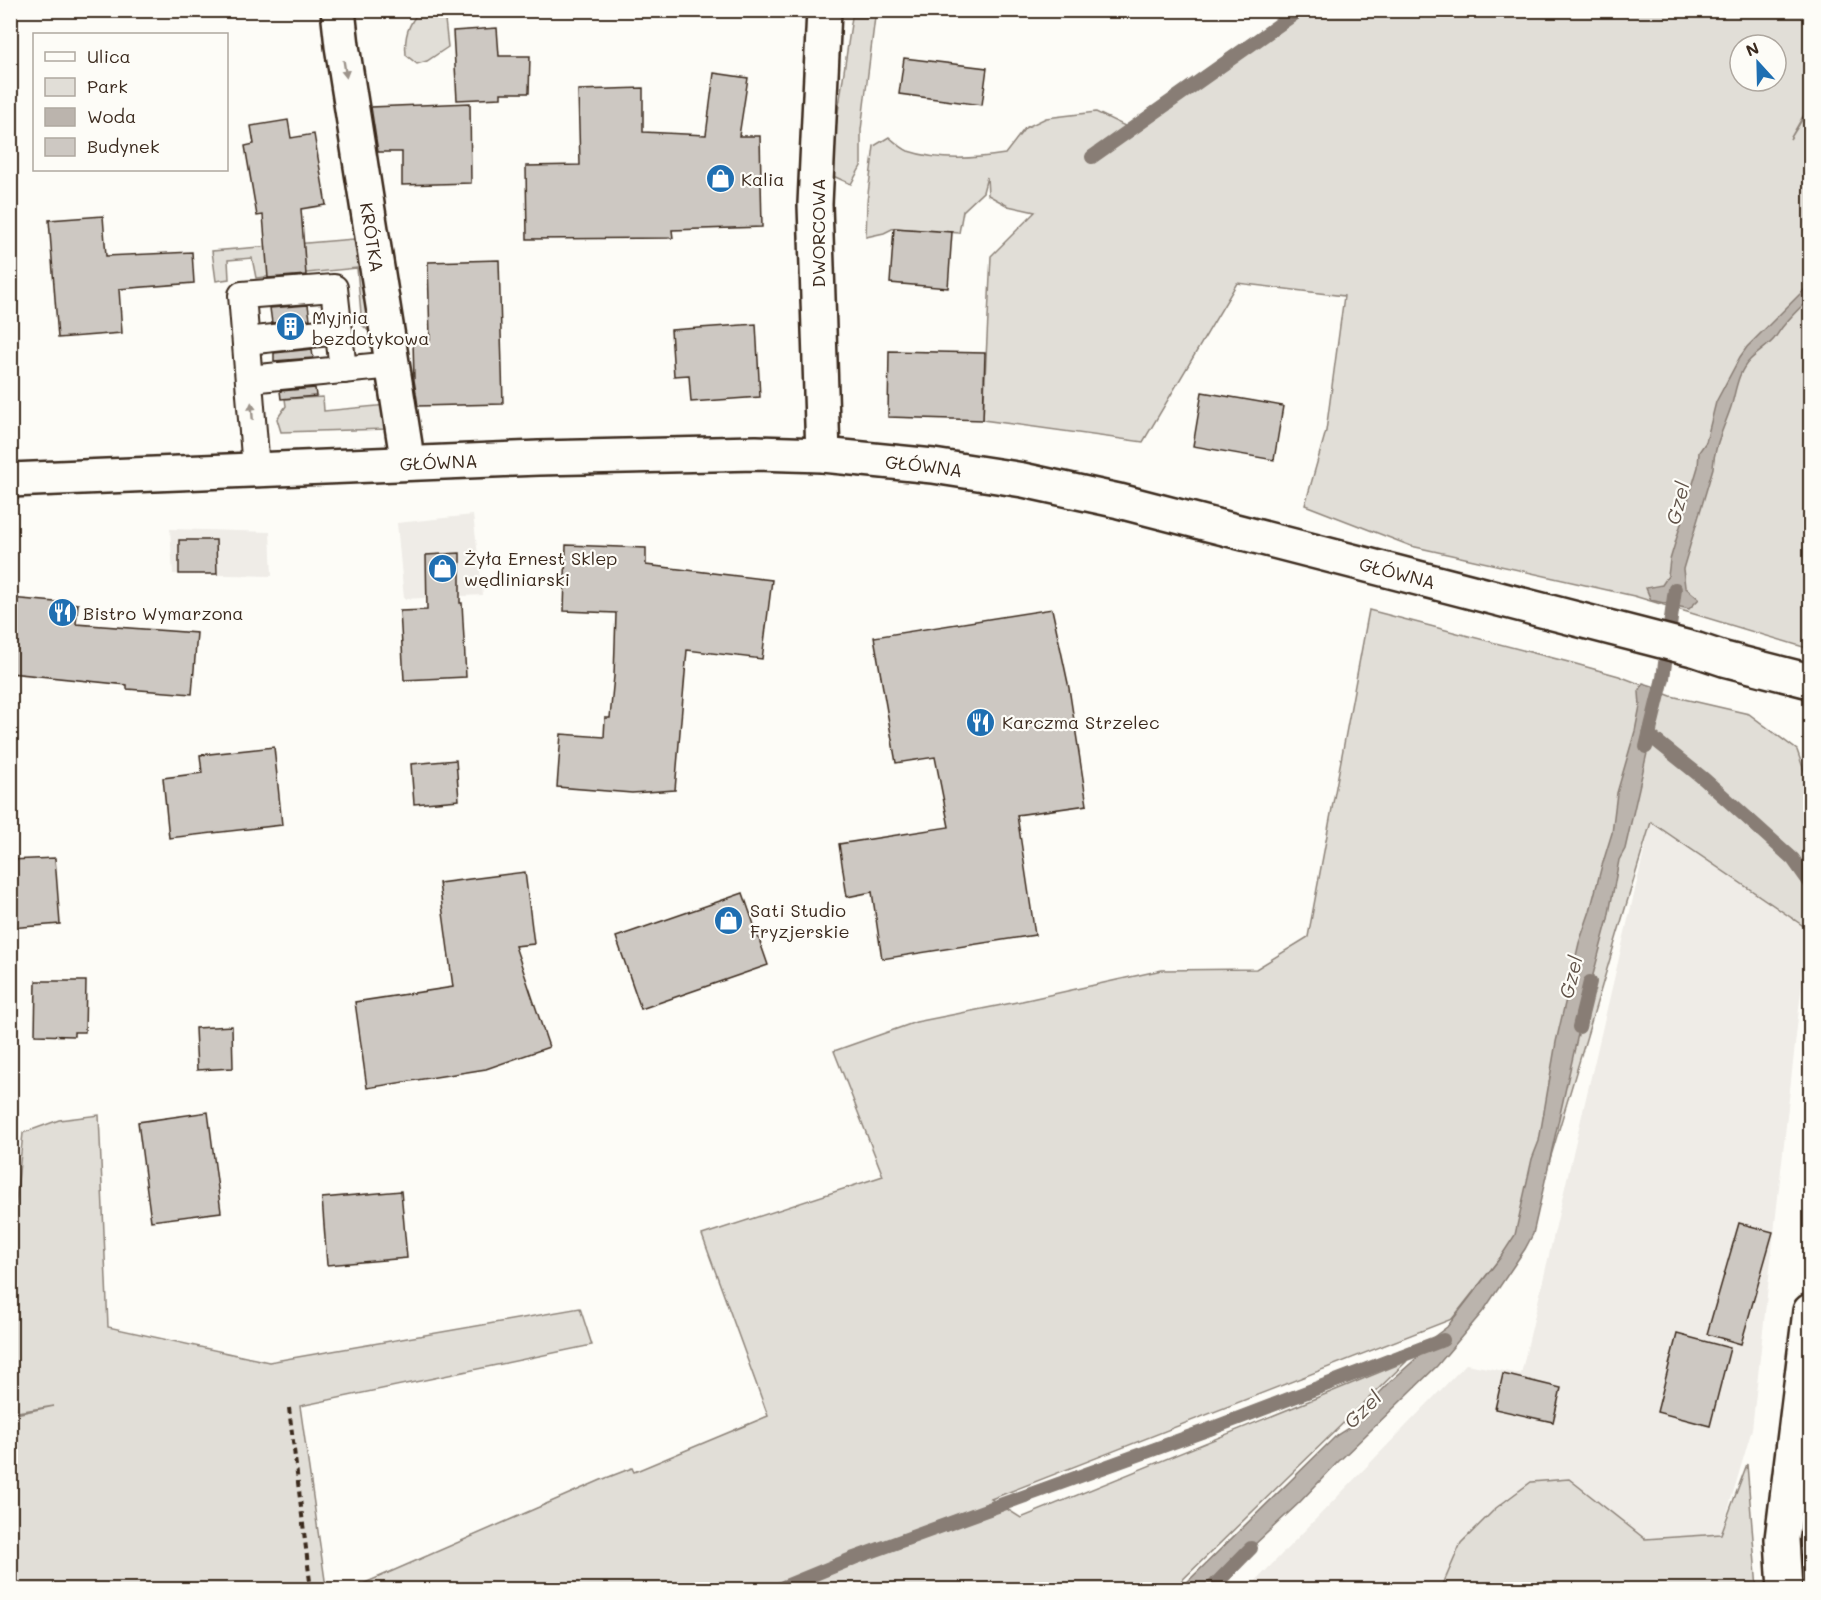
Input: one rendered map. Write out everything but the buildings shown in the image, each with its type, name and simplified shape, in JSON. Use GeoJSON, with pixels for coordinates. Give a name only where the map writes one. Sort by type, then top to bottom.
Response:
{"type":"FeatureCollection","features":[{"type":"Feature","properties":{"kind":"street","name":"KRÓTKA"},"geometry":{"type":"LineString","coordinates":[[338,10],[343,58],[393,365],[406,463]]}},
{"type":"Feature","properties":{"kind":"street","name":"DWORCOWA"},"geometry":{"type":"LineString","coordinates":[[823,455],[815,204],[824,10]]}},
{"type":"Feature","properties":{"kind":"street","name":"GŁÓWNA"},"geometry":{"type":"LineString","coordinates":[[10,480],[539,458],[756,453],[880,459],[1023,480],[1131,504],[1810,681]]}},
{"type":"Feature","properties":{"kind":"street"},"geometry":{"type":"LineString","coordinates":[[1785,1590],[1782,1539],[1810,1311]]}},
{"type":"Feature","properties":{"kind":"lane"},"geometry":{"type":"LineString","coordinates":[[256,469],[242,295],[334,288],[343,370]]}},
{"type":"Feature","properties":{"kind":"lane"},"geometry":{"type":"LineString","coordinates":[[246,341],[339,332]]}},
{"type":"Feature","properties":{"kind":"lane"},"geometry":{"type":"LineString","coordinates":[[249,379],[393,365]]}},
{"type":"Feature","properties":{"kind":"path"},"geometry":{"type":"LineString","coordinates":[[289,1408],[311,1590]]}},
{"type":"Feature","properties":{"kind":"shaded area"},"geometry":{"type":"Polygon","coordinates":[[[473,515],[483,595],[404,599],[397,523],[473,515]]]}},
{"type":"Feature","properties":{"kind":"shaded area"},"geometry":{"type":"Polygon","coordinates":[[[170,529],[270,532],[272,576],[173,574],[170,529]]]}},
{"type":"Feature","properties":{"kind":"shaded area"},"geometry":{"type":"Polygon","coordinates":[[[1651,822],[1808,929],[1752,1429],[1721,1534],[1557,1545],[1489,1589],[1247,1590],[1466,1364],[1521,1374],[1651,822]]]}},
{"type":"Feature","properties":{"kind":"green space"},"geometry":{"type":"Polygon","coordinates":[[[420,10],[444,11],[448,47],[427,61],[417,64],[406,55],[406,36],[412,21],[420,10]]]}},
{"type":"Feature","properties":{"kind":"green space"},"geometry":{"type":"Polygon","coordinates":[[[1296,11],[1810,11],[1810,104],[1790,139],[1810,107],[1810,649],[1634,596],[1411,546],[1305,505],[1326,431],[1344,296],[1237,283],[1143,442],[983,420],[991,256],[1035,212],[1008,206],[988,195],[987,177],[983,192],[963,211],[959,233],[894,228],[866,237],[867,202],[874,146],[889,137],[908,151],[944,158],[1005,154],[1025,128],[1046,118],[1096,112],[1131,129],[1280,25],[1296,11]]]}},
{"type":"Feature","properties":{"kind":"green space"},"geometry":{"type":"Polygon","coordinates":[[[852,17],[875,17],[861,130],[861,166],[851,184],[833,176],[836,126],[852,17]]]}},
{"type":"Feature","properties":{"kind":"green space"},"geometry":{"type":"Polygon","coordinates":[[[359,240],[376,338],[362,325],[357,268],[256,278],[252,258],[228,260],[229,279],[216,281],[212,251],[359,240]]]}},
{"type":"Feature","properties":{"kind":"green space"},"geometry":{"type":"Polygon","coordinates":[[[323,397],[324,411],[387,405],[387,429],[281,432],[277,419],[286,406],[285,399],[323,397]]]}},
{"type":"Feature","properties":{"kind":"green space"},"geometry":{"type":"Polygon","coordinates":[[[1369,610],[1619,676],[1671,696],[1749,714],[1797,750],[1810,788],[1810,915],[1808,929],[1651,822],[1533,1216],[1452,1319],[991,1499],[1021,1518],[1407,1361],[1173,1589],[349,1590],[601,1480],[632,1468],[634,1472],[768,1416],[702,1235],[883,1176],[834,1051],[916,1022],[1162,970],[1256,969],[1308,937],[1369,610]]]}},
{"type":"Feature","properties":{"kind":"green space"},"geometry":{"type":"Polygon","coordinates":[[[99,1115],[108,1327],[269,1362],[580,1308],[592,1345],[300,1406],[325,1580],[330,1589],[11,1589],[11,1415],[54,1406],[11,1413],[11,1250],[23,1133],[59,1120],[99,1115]]]}},
{"type":"Feature","properties":{"kind":"green space"},"geometry":{"type":"Polygon","coordinates":[[[1747,1464],[1757,1589],[1441,1589],[1461,1543],[1496,1508],[1531,1482],[1569,1479],[1645,1539],[1721,1534],[1747,1464]]]}},
{"type":"Feature","properties":{"kind":"water"},"geometry":{"type":"Polygon","coordinates":[[[1810,284],[1810,298],[1771,342],[1750,360],[1740,376],[1717,445],[1713,468],[1683,569],[1685,587],[1699,599],[1689,609],[1651,600],[1646,588],[1662,585],[1668,576],[1670,560],[1698,467],[1699,452],[1706,442],[1716,402],[1747,347],[1810,284]]]}},
{"type":"Feature","properties":{"kind":"water"},"geometry":{"type":"Polygon","coordinates":[[[1643,683],[1653,686],[1656,696],[1647,753],[1625,849],[1619,860],[1608,919],[1583,1012],[1533,1234],[1484,1310],[1437,1366],[1299,1503],[1207,1589],[1180,1589],[1337,1435],[1350,1427],[1390,1382],[1420,1355],[1431,1339],[1447,1327],[1515,1235],[1532,1159],[1539,1141],[1556,1042],[1579,943],[1612,833],[1617,793],[1635,731],[1640,706],[1639,692],[1643,683]]]}},
{"type":"Feature","properties":{"kind":"waterway"},"geometry":{"type":"LineString","coordinates":[[1092,157],[1300,10]]}},
{"type":"Feature","properties":{"kind":"waterway","name":"Gzel"},"geometry":{"type":"LineString","coordinates":[[1646,747],[1663,678],[1675,589]]}},
{"type":"Feature","properties":{"kind":"waterway"},"geometry":{"type":"LineString","coordinates":[[1649,735],[1704,779],[1793,859],[1810,883]]}},
{"type":"Feature","properties":{"kind":"waterway","name":"Gzel"},"geometry":{"type":"LineString","coordinates":[[1579,1027],[1590,982]]}},
{"type":"Feature","properties":{"kind":"waterway"},"geometry":{"type":"LineString","coordinates":[[776,1590],[854,1558],[1210,1429],[1443,1340]]}},
{"type":"Feature","properties":{"kind":"waterway","name":"Gzel"},"geometry":{"type":"LineString","coordinates":[[1210,1590],[1251,1548]]}},
{"type":"Feature","properties":{"kind":"place","name":"Kalia"},"geometry":{"type":"Point","coordinates":[720,179]}},
{"type":"Feature","properties":{"kind":"place","name":"Myjnia bezdotykowa"},"geometry":{"type":"Point","coordinates":[291,327]}},
{"type":"Feature","properties":{"kind":"place","name":"Żyła Ernest Sklep wędliniarski"},"geometry":{"type":"Point","coordinates":[443,568]}},
{"type":"Feature","properties":{"kind":"place","name":"Bistro Wymarzona"},"geometry":{"type":"Point","coordinates":[62,613]}},
{"type":"Feature","properties":{"kind":"place","name":"Karczma Strzelec"},"geometry":{"type":"Point","coordinates":[981,722]}},
{"type":"Feature","properties":{"kind":"place","name":"Sati Studio Fryzjerskie"},"geometry":{"type":"Point","coordinates":[729,920]}}]}
